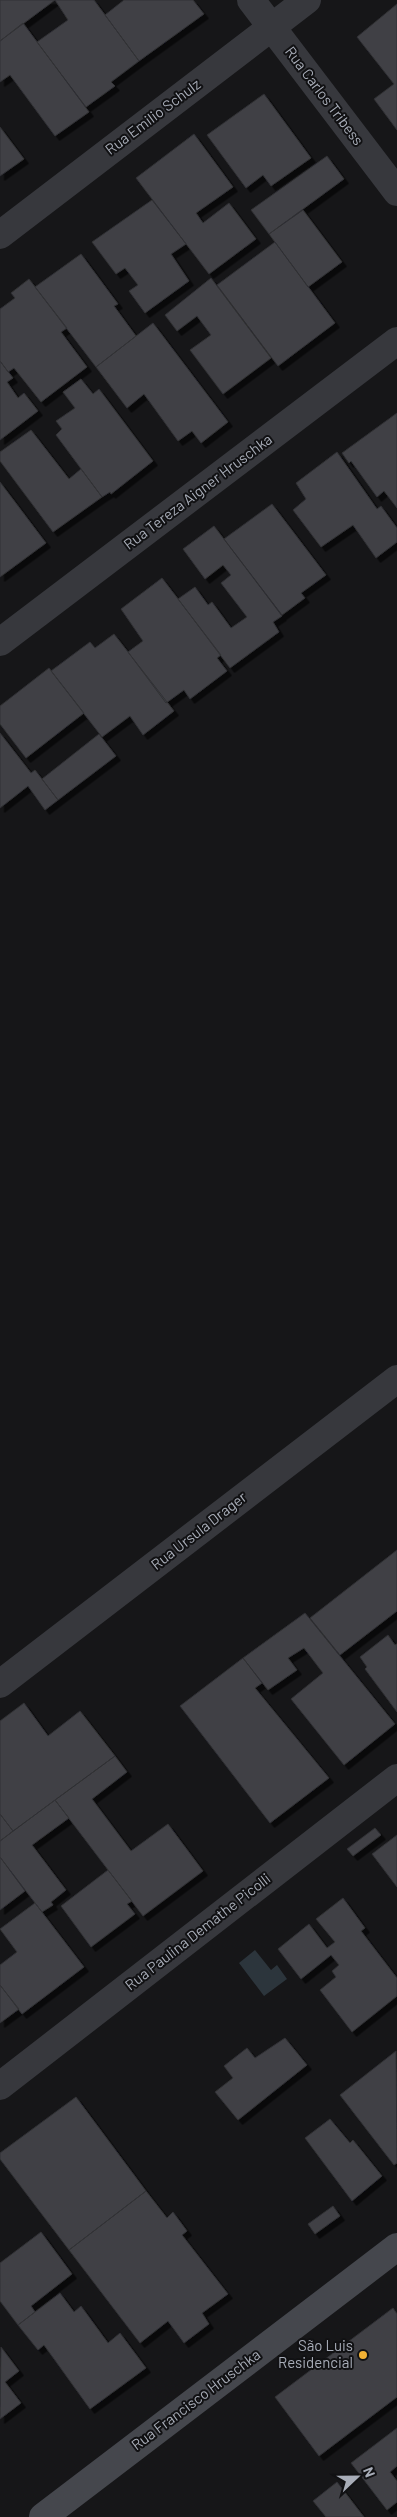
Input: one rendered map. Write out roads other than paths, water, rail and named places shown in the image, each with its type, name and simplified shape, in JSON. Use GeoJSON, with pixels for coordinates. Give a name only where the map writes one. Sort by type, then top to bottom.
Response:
{"type":"FeatureCollection","features":[{"type":"Feature","properties":{"kind":"main road","name":"Rua Francisco Hruschka"},"geometry":{"type":"LineString","coordinates":[[44,2517],[397,2247]]}},
{"type":"Feature","properties":{"kind":"street","name":"Rua Carlos Tribess"},"geometry":{"type":"LineString","coordinates":[[251,0],[397,192]]}},
{"type":"Feature","properties":{"kind":"street","name":"Rua Emilio Schulz"},"geometry":{"type":"LineString","coordinates":[[0,234],[307,0]]}},
{"type":"Feature","properties":{"kind":"street","name":"Rua Tereza Aigner Hruschka"},"geometry":{"type":"LineString","coordinates":[[0,642],[397,341]]}},
{"type":"Feature","properties":{"kind":"street","name":"Rua Ursula Drager"},"geometry":{"type":"LineString","coordinates":[[0,1684],[397,1379]]}},
{"type":"Feature","properties":{"kind":"street","name":"Rua Paulina Demathe Picolli"},"geometry":{"type":"LineString","coordinates":[[0,2086],[397,1778]]}},
{"type":"Feature","properties":{"kind":"place","name":"São Luis Residencial"},"geometry":{"type":"Point","coordinates":[363,2355]}}]}
